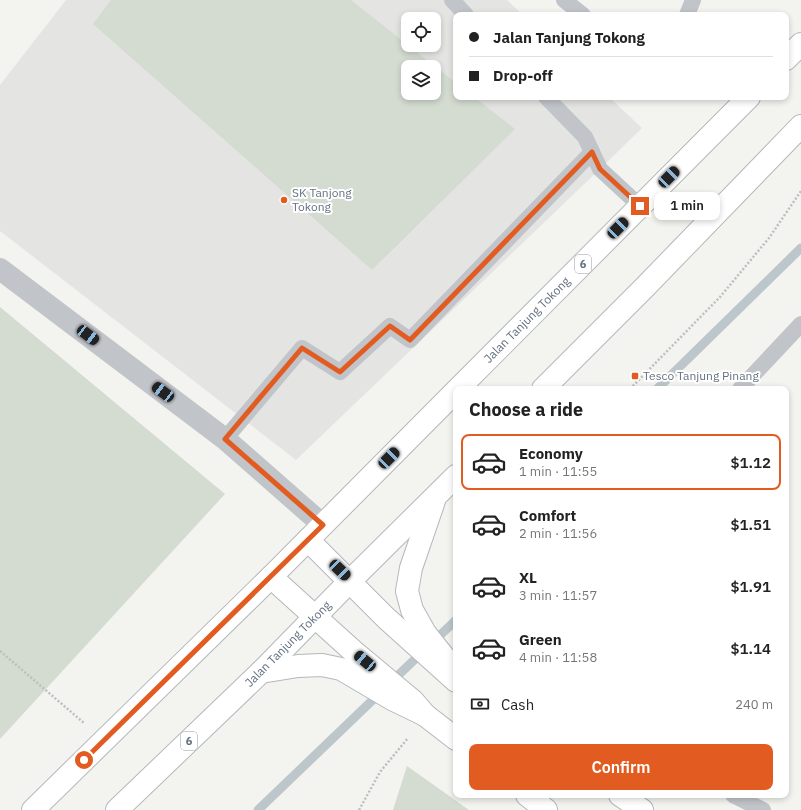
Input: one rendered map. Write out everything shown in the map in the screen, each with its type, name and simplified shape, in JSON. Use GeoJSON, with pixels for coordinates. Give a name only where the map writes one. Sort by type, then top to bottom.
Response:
{"type":"FeatureCollection","features":[{"type":"Feature","properties":{"kind":"main road"},"geometry":{"type":"LineString","coordinates":[[789,56],[801,44]]}},
{"type":"Feature","properties":{"kind":"main road","name":"Jalan Tanjung Tokong"},"geometry":{"type":"LineString","coordinates":[[461,386],[746,100]]}},
{"type":"Feature","properties":{"kind":"main road"},"geometry":{"type":"LineString","coordinates":[[546,386],[651,281],[801,126]]}},
{"type":"Feature","properties":{"kind":"main road"},"geometry":{"type":"LineString","coordinates":[[33,810],[271,577],[453,394]]}},
{"type":"Feature","properties":{"kind":"main road","name":"Jalan Tanjung Tokong"},"geometry":{"type":"LineString","coordinates":[[117,810],[261,672],[453,479]]}},
{"type":"Feature","properties":{"kind":"main road"},"geometry":{"type":"LineString","coordinates":[[436,496],[411,568],[407,592],[412,610],[425,633],[452,672]]}},
{"type":"Feature","properties":{"kind":"main road"},"geometry":{"type":"LineString","coordinates":[[315,532],[350,581],[386,618],[452,672]]}},
{"type":"Feature","properties":{"kind":"main road"},"geometry":{"type":"LineString","coordinates":[[271,577],[410,705],[453,737]]}},
{"type":"Feature","properties":{"kind":"main road"},"geometry":{"type":"LineString","coordinates":[[261,672],[298,666],[322,665],[341,669],[410,705]]}},
{"type":"Feature","properties":{"kind":"main road"},"geometry":{"type":"LineString","coordinates":[[531,798],[546,810]]}},
{"type":"Feature","properties":{"kind":"main road"},"geometry":{"type":"LineString","coordinates":[[624,798],[642,810]]}},
{"type":"Feature","properties":{"kind":"street"},"geometry":{"type":"LineString","coordinates":[[0,269],[225,439],[315,532]]}},
{"type":"Feature","properties":{"kind":"lane"},"geometry":{"type":"LineString","coordinates":[[452,0],[463,12]]}},
{"type":"Feature","properties":{"kind":"lane"},"geometry":{"type":"LineString","coordinates":[[564,0],[579,12]]}},
{"type":"Feature","properties":{"kind":"lane"},"geometry":{"type":"LineString","coordinates":[[688,12],[693,0]]}},
{"type":"Feature","properties":{"kind":"lane"},"geometry":{"type":"LineString","coordinates":[[549,100],[585,137],[600,169],[640,206]]}},
{"type":"Feature","properties":{"kind":"lane"},"geometry":{"type":"LineString","coordinates":[[225,439],[302,348],[340,372],[390,326],[410,340],[592,152]]}},
{"type":"Feature","properties":{"kind":"lane"},"geometry":{"type":"LineString","coordinates":[[743,386],[801,324]]}},
{"type":"Feature","properties":{"kind":"lane"},"geometry":{"type":"LineString","coordinates":[[739,798],[763,810]]}},
{"type":"Feature","properties":{"kind":"path"},"geometry":{"type":"LineString","coordinates":[[633,386],[720,297],[769,238],[801,191]]}},
{"type":"Feature","properties":{"kind":"path"},"geometry":{"type":"LineString","coordinates":[[0,651],[104,740]]}},
{"type":"Feature","properties":{"kind":"path"},"geometry":{"type":"LineString","coordinates":[[359,810],[380,772],[405,742]]}},
{"type":"Feature","properties":{"kind":"shaded area","name":"SK Tanjong Tokong"},"geometry":{"type":"Polygon","coordinates":[[[66,0],[507,0],[520,12],[453,12],[453,100],[612,100],[642,128],[296,460],[0,231],[0,85],[66,0]]]}},
{"type":"Feature","properties":{"kind":"shaded area"},"geometry":{"type":"Polygon","coordinates":[[[111,0],[351,0],[401,40],[401,52],[417,52],[427,60],[401,60],[401,100],[441,100],[441,71],[453,81],[453,100],[478,100],[515,129],[372,270],[93,24],[111,0]]]}},
{"type":"Feature","properties":{"kind":"shaded area"},"geometry":{"type":"Polygon","coordinates":[[[0,307],[225,494],[0,739],[0,307]]]}},
{"type":"Feature","properties":{"kind":"shaded area"},"geometry":{"type":"Polygon","coordinates":[[[407,766],[469,810],[393,810],[407,766]]]}},
{"type":"Feature","properties":{"kind":"waterway"},"geometry":{"type":"LineString","coordinates":[[660,386],[801,248]]}},
{"type":"Feature","properties":{"kind":"waterway"},"geometry":{"type":"LineString","coordinates":[[390,683],[453,623]]}},
{"type":"Feature","properties":{"kind":"waterway"},"geometry":{"type":"LineString","coordinates":[[258,810],[381,692]]}},
{"type":"Feature","properties":{"kind":"place","name":"SK Tanjong Tokong"},"geometry":{"type":"Point","coordinates":[284,200]}},
{"type":"Feature","properties":{"kind":"place","name":"Tesco Tanjung Pinang"},"geometry":{"type":"Point","coordinates":[635,376]}},
{"type":"Feature","properties":{"kind":"route"},"geometry":{"type":"LineString","coordinates":[[84,760],[323,525],[225,439],[302,348],[340,372],[390,326],[410,340],[592,152],[600,169],[640,206]]}}]}
